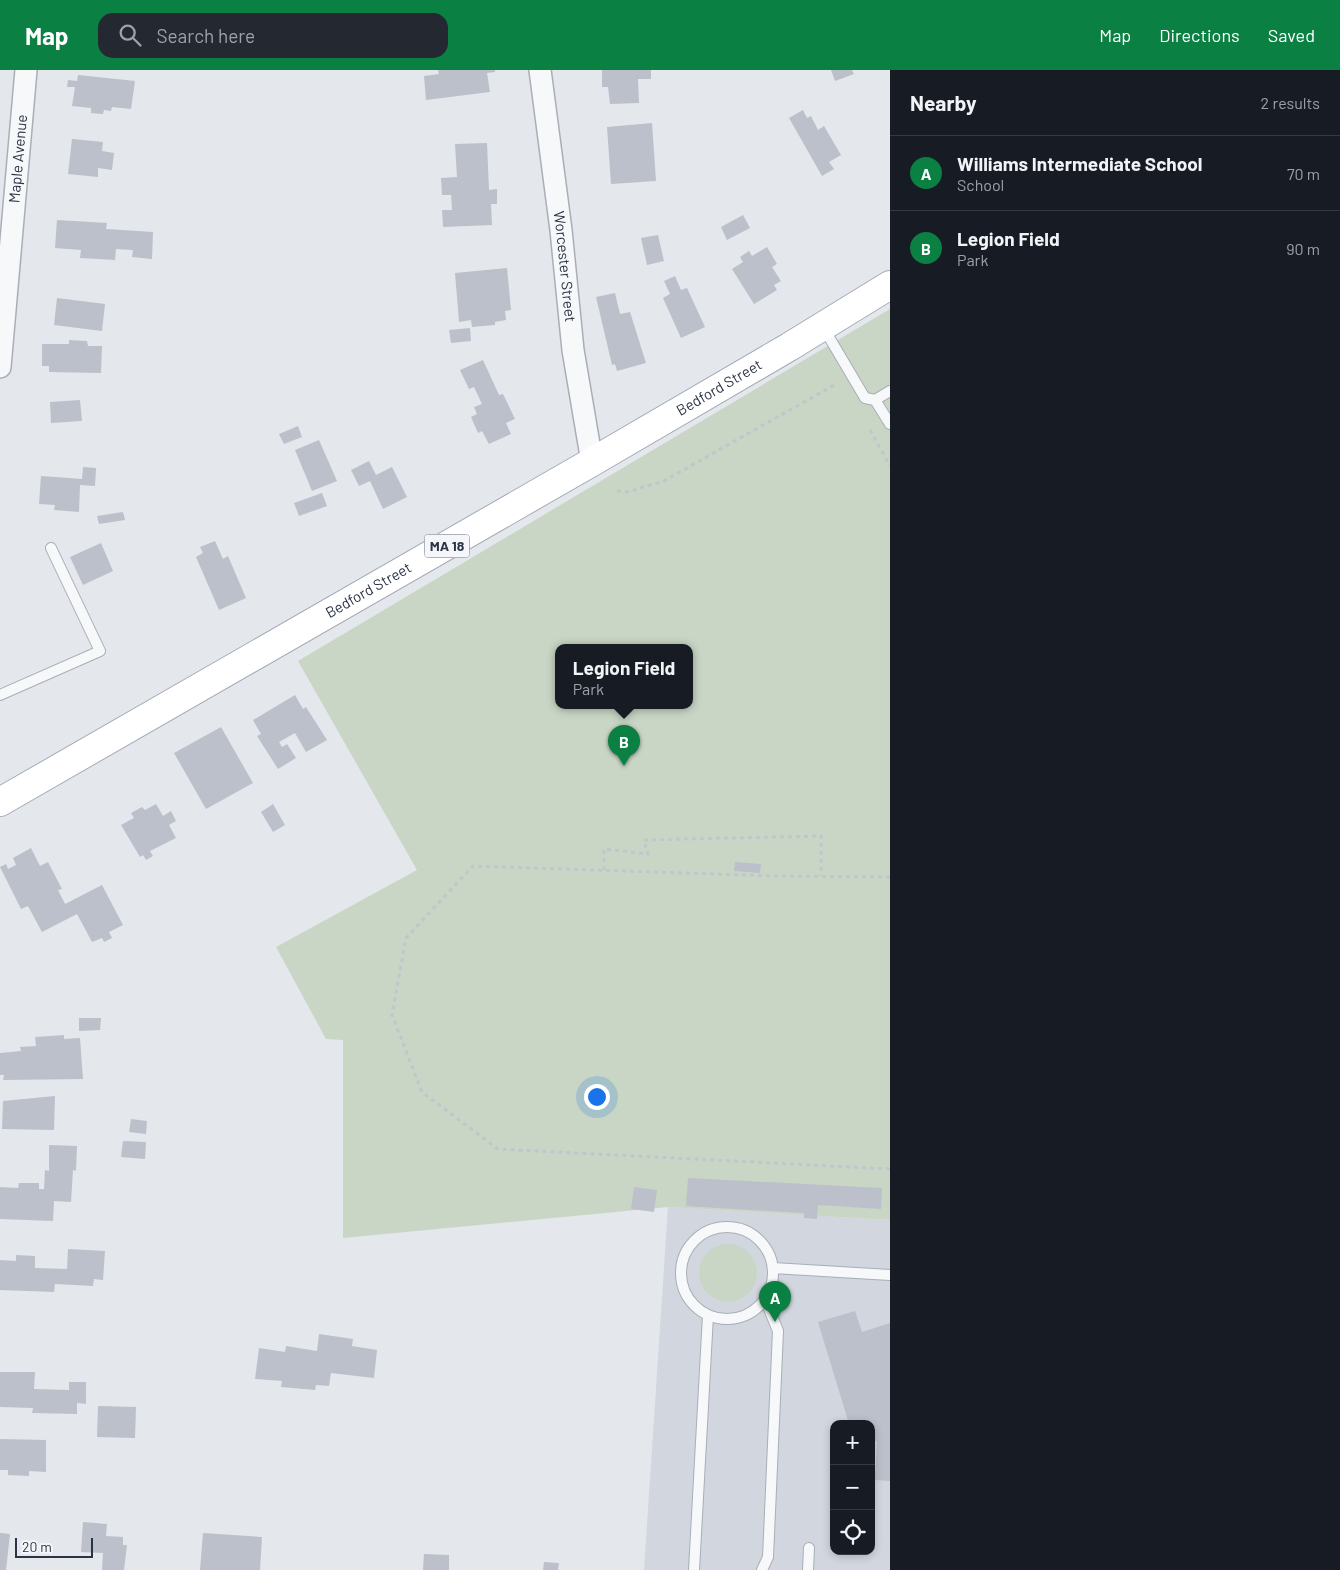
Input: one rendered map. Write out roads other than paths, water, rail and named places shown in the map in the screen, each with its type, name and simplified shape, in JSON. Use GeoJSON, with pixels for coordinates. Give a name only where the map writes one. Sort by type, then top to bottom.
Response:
{"type":"FeatureCollection","features":[{"type":"Feature","properties":{"kind":"main road","name":"Bedford Street"},"geometry":{"type":"LineString","coordinates":[[0,802],[592,462],[823,327],[890,285]]}},
{"type":"Feature","properties":{"kind":"street","name":"Maple Avenue"},"geometry":{"type":"LineString","coordinates":[[0,367],[26,70]]}},
{"type":"Feature","properties":{"kind":"street","name":"Worcester Street"},"geometry":{"type":"LineString","coordinates":[[540,70],[561,230],[573,350],[592,462]]}},
{"type":"Feature","properties":{"kind":"lane"},"geometry":{"type":"LineString","coordinates":[[823,327],[865,398],[875,400],[890,391]]}},
{"type":"Feature","properties":{"kind":"lane"},"geometry":{"type":"LineString","coordinates":[[875,400],[890,424]]}},
{"type":"Feature","properties":{"kind":"lane"},"geometry":{"type":"LineString","coordinates":[[0,695],[100,650],[51,548]]}},
{"type":"Feature","properties":{"kind":"lane"},"geometry":{"type":"LineString","coordinates":[[720,1227],[735,1227],[749,1232],[761,1242],[769,1254],[773,1268],[772,1284],[765,1298],[754,1310],[739,1317],[724,1319],[708,1315],[696,1306],[687,1295],[681,1281],[681,1266],[686,1252],[694,1240],[706,1231],[720,1227]]}},
{"type":"Feature","properties":{"kind":"lane"},"geometry":{"type":"LineString","coordinates":[[773,1268],[890,1275]]}},
{"type":"Feature","properties":{"kind":"lane"},"geometry":{"type":"LineString","coordinates":[[762,1570],[768,1557],[778,1331],[765,1298]]}},
{"type":"Feature","properties":{"kind":"lane"},"geometry":{"type":"LineString","coordinates":[[694,1570],[708,1315]]}},
{"type":"Feature","properties":{"kind":"lane"},"geometry":{"type":"LineString","coordinates":[[808,1570],[809,1548]]}},
{"type":"Feature","properties":{"kind":"place","name":"Legion Field"},"geometry":{"type":"Point","coordinates":[624,766]}},
{"type":"Feature","properties":{"kind":"place","name":"Williams Intermediate School"},"geometry":{"type":"Point","coordinates":[775,1322]}}]}
